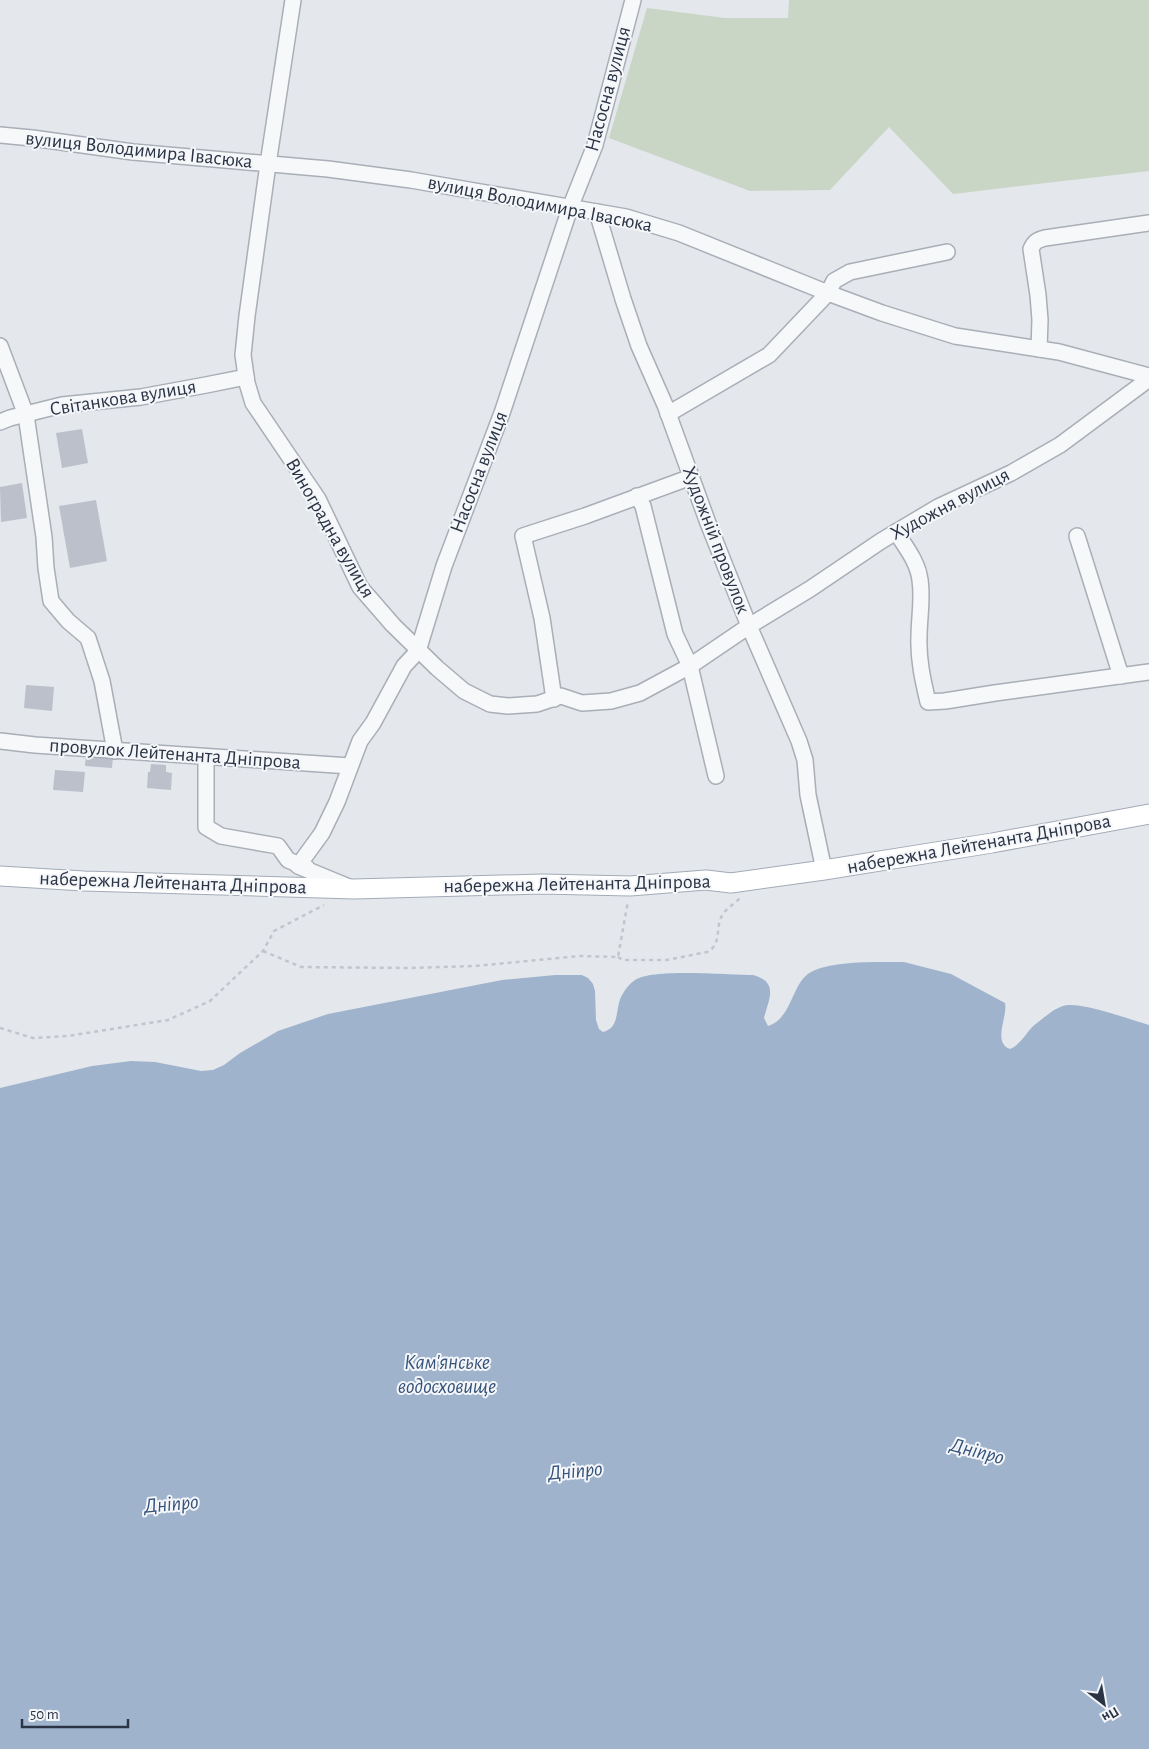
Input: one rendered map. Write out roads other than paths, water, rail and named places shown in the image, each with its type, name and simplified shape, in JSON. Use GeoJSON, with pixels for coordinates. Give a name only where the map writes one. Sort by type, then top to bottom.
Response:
{"type":"FeatureCollection","features":[{"type":"Feature","properties":{"kind":"main road","name":"набережна Лейтенанта Дніпрова"},"geometry":{"type":"LineString","coordinates":[[0,876],[84,881],[354,889],[542,884],[630,886],[706,880],[731,883],[992,843],[1149,814]]}},
{"type":"Feature","properties":{"kind":"street","name":"Виноградна вулиця"},"geometry":{"type":"LineString","coordinates":[[293,0],[268,164],[243,355],[253,403],[318,500],[360,587],[418,651],[464,691],[490,704],[508,706],[537,704],[561,696],[582,703],[611,701],[640,693],[690,666],[749,626]]}},
{"type":"Feature","properties":{"kind":"street","name":"Насосна вулиця"},"geometry":{"type":"LineString","coordinates":[[354,889],[298,866],[322,833],[337,802],[360,741],[373,724],[404,666],[418,651],[444,566],[502,413],[570,208],[594,144],[633,0]]}},
{"type":"Feature","properties":{"kind":"street","name":"вулиця Володимира Івасюка"},"geometry":{"type":"LineString","coordinates":[[0,136],[32,138],[133,152],[328,169],[411,180],[626,217],[679,233],[882,313],[955,336],[1039,349],[1094,361],[1149,378]]}},
{"type":"Feature","properties":{"kind":"street","name":"Художній провулок"},"geometry":{"type":"LineString","coordinates":[[597,212],[639,346],[668,414],[749,626],[799,741],[805,760],[808,795],[824,870]]}},
{"type":"Feature","properties":{"kind":"street"},"geometry":{"type":"LineString","coordinates":[[1039,349],[1040,320],[1031,249],[1033,244],[1045,238],[1149,223]]}},
{"type":"Feature","properties":{"kind":"street"},"geometry":{"type":"LineString","coordinates":[[668,414],[768,355],[828,293],[834,281],[850,272],[947,252]]}},
{"type":"Feature","properties":{"kind":"street"},"geometry":{"type":"LineString","coordinates":[[0,346],[26,415],[44,536],[51,601],[68,621],[88,638],[102,681],[115,751]]}},
{"type":"Feature","properties":{"kind":"street","name":"Світанкова вулиця"},"geometry":{"type":"LineString","coordinates":[[0,422],[62,405],[141,397],[206,386],[246,376]]}},
{"type":"Feature","properties":{"kind":"street","name":"Художня вулиця"},"geometry":{"type":"LineString","coordinates":[[749,626],[938,506],[1011,473],[1060,445],[1149,378]]}},
{"type":"Feature","properties":{"kind":"street"},"geometry":{"type":"LineString","coordinates":[[554,699],[542,618],[523,536],[586,516],[691,477]]}},
{"type":"Feature","properties":{"kind":"street"},"geometry":{"type":"LineString","coordinates":[[637,496],[643,506],[675,634],[690,666],[716,776]]}},
{"type":"Feature","properties":{"kind":"street"},"geometry":{"type":"LineString","coordinates":[[896,532],[912,558],[920,578],[921,603],[918,640],[922,679],[928,702],[1149,672]]}},
{"type":"Feature","properties":{"kind":"street"},"geometry":{"type":"LineString","coordinates":[[1077,536],[1122,676]]}},
{"type":"Feature","properties":{"kind":"street","name":"провулок Лейтенанта Дніпрова"},"geometry":{"type":"LineString","coordinates":[[0,741],[115,751],[350,766]]}},
{"type":"Feature","properties":{"kind":"street"},"geometry":{"type":"LineString","coordinates":[[206,756],[206,827],[221,836],[278,846],[288,860],[354,889]]}},
{"type":"Feature","properties":{"kind":"water","name":"Кам'янське водосховище"},"geometry":{"type":"Polygon","coordinates":[[[904,962],[951,974],[1005,1003],[1001,1035],[1005,1046],[1010,1049],[1018,1044],[1037,1023],[1052,1011],[1063,1006],[1092,1008],[1149,1025],[1149,1749],[0,1749],[0,1088],[92,1066],[131,1061],[155,1062],[201,1071],[213,1070],[278,1031],[328,1014],[502,980],[555,975],[582,975],[588,978],[593,984],[595,991],[596,1020],[599,1029],[603,1032],[615,1023],[619,1002],[625,990],[635,980],[644,976],[674,973],[753,975],[761,978],[769,987],[770,998],[764,1018],[768,1026],[782,1016],[799,984],[811,972],[831,965],[904,962]]]}},
{"type":"Feature","properties":{"kind":"water label","name":"Дніпро"},"geometry":{"type":"Point","coordinates":[977,1451]}},
{"type":"Feature","properties":{"kind":"water label","name":"Дніпро"},"geometry":{"type":"Point","coordinates":[575,1471]}},
{"type":"Feature","properties":{"kind":"water label","name":"Дніпро"},"geometry":{"type":"Point","coordinates":[171,1504]}}]}
